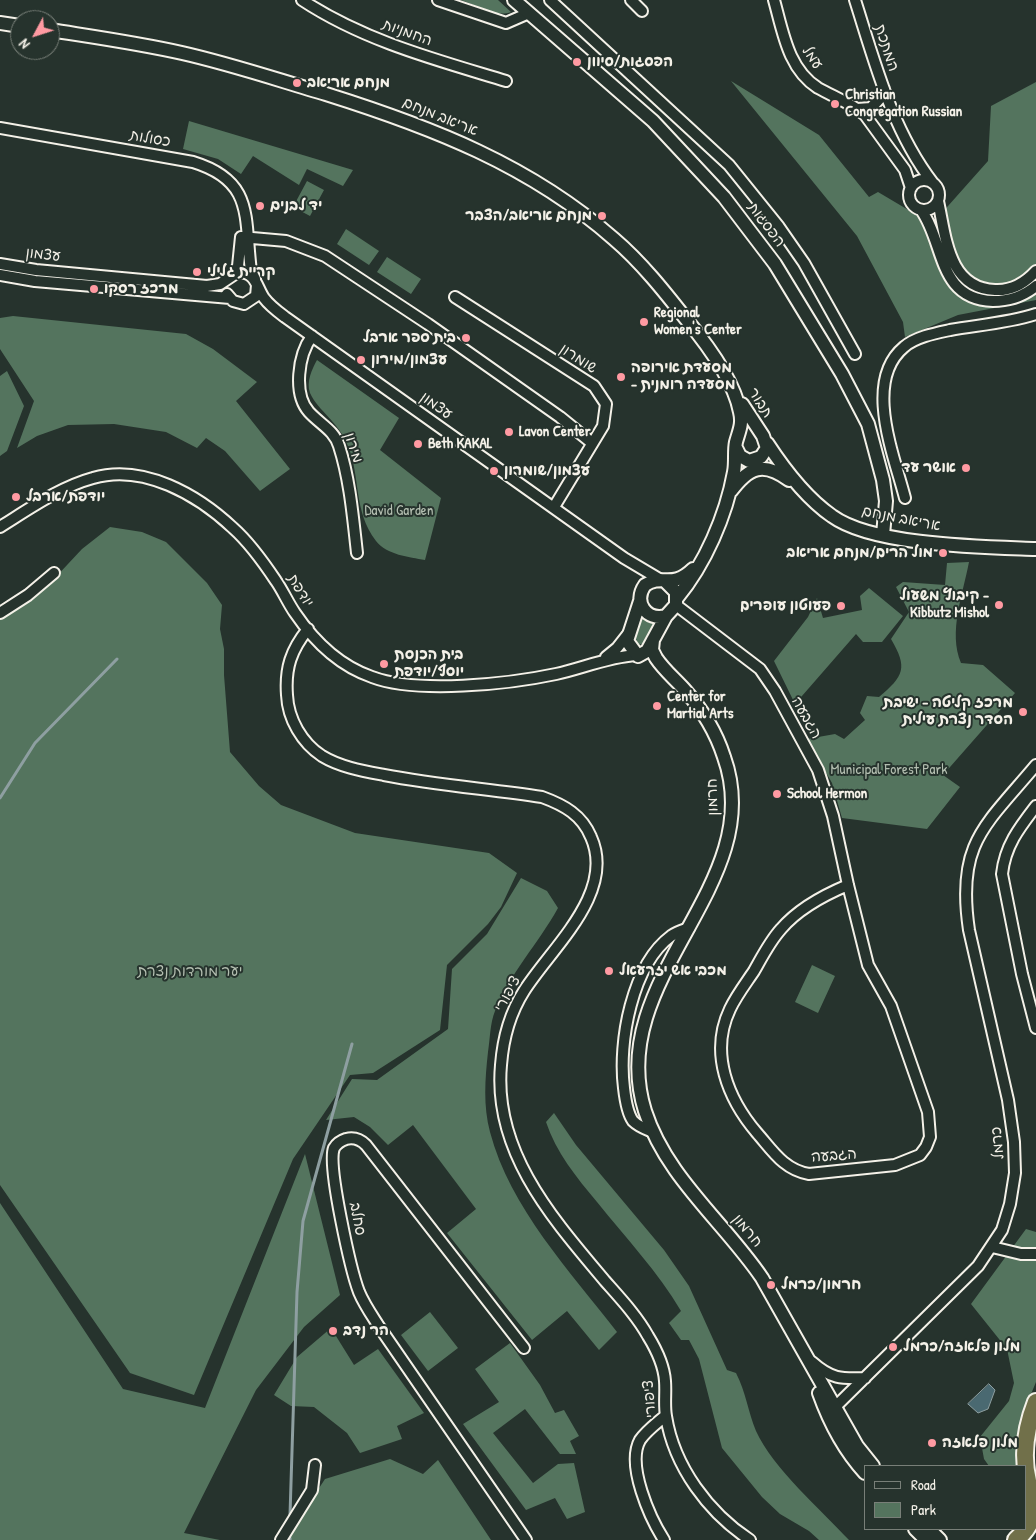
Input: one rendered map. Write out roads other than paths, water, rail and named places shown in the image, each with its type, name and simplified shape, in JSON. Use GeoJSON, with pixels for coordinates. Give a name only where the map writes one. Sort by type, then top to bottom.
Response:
{"type":"FeatureCollection","features":[{"type":"Feature","properties":{"kind":"highway"},"geometry":{"type":"LineString","coordinates":[[1026,1529],[1031,1524],[1033,1497],[1025,1460],[1025,1441],[1028,1422],[1036,1402]]}},
{"type":"Feature","properties":{"kind":"highway"},"geometry":{"type":"LineString","coordinates":[[1016,1540],[1025,1530]]}},
{"type":"Feature","properties":{"kind":"street","name":"החמניות"},"geometry":{"type":"LineString","coordinates":[[302,0],[342,23],[380,40],[506,81]]}},
{"type":"Feature","properties":{"kind":"street"},"geometry":{"type":"LineString","coordinates":[[438,0],[506,23],[529,13]]}},
{"type":"Feature","properties":{"kind":"street"},"geometry":{"type":"LineString","coordinates":[[550,0],[728,165],[779,227],[804,263],[855,354]]}},
{"type":"Feature","properties":{"kind":"street"},"geometry":{"type":"LineString","coordinates":[[631,0],[642,11]]}},
{"type":"Feature","properties":{"kind":"street","name":"עמל"},"geometry":{"type":"LineString","coordinates":[[774,0],[792,61],[818,88],[857,109],[872,124],[905,170],[911,188]]}},
{"type":"Feature","properties":{"kind":"street","name":"המתכת"},"geometry":{"type":"LineString","coordinates":[[854,0],[884,89],[912,152],[933,183]]}},
{"type":"Feature","properties":{"kind":"street","name":"הפסגות"},"geometry":{"type":"LineString","coordinates":[[518,1],[529,13],[653,121],[724,197],[775,264],[842,374],[868,424],[883,480],[886,502],[883,535]]}},
{"type":"Feature","properties":{"kind":"street","name":"אריאב מנחם"},"geometry":{"type":"LineString","coordinates":[[60,32],[157,48],[246,70],[380,111],[469,145],[505,163],[595,223],[627,252],[696,332],[730,385]]}},
{"type":"Feature","properties":{"kind":"street"},"geometry":{"type":"LineString","coordinates":[[857,109],[871,108],[882,96],[884,89]]}},
{"type":"Feature","properties":{"kind":"street","name":"כסולות"},"geometry":{"type":"LineString","coordinates":[[0,128],[162,156],[210,167],[223,174],[239,193],[243,202],[244,237],[251,271],[256,282]]}},
{"type":"Feature","properties":{"kind":"street"},"geometry":{"type":"LineString","coordinates":[[1036,271],[1023,282],[1007,289],[982,288],[968,282],[953,262],[938,201],[938,191],[933,183],[919,181],[911,188],[910,200],[916,208],[921,210],[932,229],[945,270],[960,289],[978,298],[996,301],[1024,294],[1036,286]]}},
{"type":"Feature","properties":{"kind":"street"},"geometry":{"type":"LineString","coordinates":[[921,210],[931,208],[938,201]]}},
{"type":"Feature","properties":{"kind":"street"},"geometry":{"type":"LineString","coordinates":[[244,237],[286,241],[325,256],[420,319],[560,417],[592,443]]}},
{"type":"Feature","properties":{"kind":"street","name":"כסולות"},"geometry":{"type":"LineString","coordinates":[[232,276],[238,266],[244,237]]}},
{"type":"Feature","properties":{"kind":"street","name":"עצמון"},"geometry":{"type":"LineString","coordinates":[[1,272],[36,270],[207,286],[220,284],[232,276]]}},
{"type":"Feature","properties":{"kind":"street","name":"עצמון"},"geometry":{"type":"LineString","coordinates":[[1,272],[35,281],[230,298]]}},
{"type":"Feature","properties":{"kind":"street"},"geometry":{"type":"LineString","coordinates":[[244,272],[256,282],[256,296],[249,302],[238,303],[230,298],[226,288],[232,276],[244,272]]}},
{"type":"Feature","properties":{"kind":"street","name":"עצמון"},"geometry":{"type":"LineString","coordinates":[[256,282],[265,298],[280,313]]}},
{"type":"Feature","properties":{"kind":"street","name":"שומרון"},"geometry":{"type":"LineString","coordinates":[[455,298],[594,386],[606,404],[603,426],[554,507]]}},
{"type":"Feature","properties":{"kind":"street","name":"עצמון"},"geometry":{"type":"LineString","coordinates":[[249,302],[264,305],[280,313],[624,558],[646,573],[663,581]]}},
{"type":"Feature","properties":{"kind":"street"},"geometry":{"type":"LineString","coordinates":[[905,498],[886,425],[884,405],[884,382],[893,359],[905,346],[921,338],[1036,314]]}},
{"type":"Feature","properties":{"kind":"street","name":"מירון"},"geometry":{"type":"LineString","coordinates":[[312,336],[303,354],[300,385],[302,401],[308,411],[334,433],[340,448],[350,499],[357,553]]}},
{"type":"Feature","properties":{"kind":"street","name":"תבור"},"geometry":{"type":"LineString","coordinates":[[730,385],[783,466]]}},
{"type":"Feature","properties":{"kind":"street","name":"תבור"},"geometry":{"type":"LineString","coordinates":[[730,385],[740,409],[741,428],[737,443],[732,483]]}},
{"type":"Feature","properties":{"kind":"street"},"geometry":{"type":"LineString","coordinates":[[699,564],[680,579],[651,582],[645,585],[627,641],[637,655],[648,651],[666,616],[677,602],[699,564],[713,535],[732,483],[743,467],[756,460],[765,453],[764,438],[754,430],[746,431],[737,443],[744,459],[756,460],[771,459],[783,466]]}},
{"type":"Feature","properties":{"kind":"street","name":"אריאב מנחם"},"geometry":{"type":"LineString","coordinates":[[783,466],[809,495],[827,512],[844,524],[883,535],[976,548],[1036,549]]}},
{"type":"Feature","properties":{"kind":"street"},"geometry":{"type":"LineString","coordinates":[[728,495],[742,477],[756,469],[764,468],[779,473],[809,495]]}},
{"type":"Feature","properties":{"kind":"street","name":"יודפת"},"geometry":{"type":"LineString","coordinates":[[0,527],[52,496],[94,477],[119,474],[140,476],[166,484],[193,498],[235,529],[277,582],[308,630],[320,644],[355,671],[395,683],[462,685],[530,678],[601,661],[637,655]]}},
{"type":"Feature","properties":{"kind":"street","name":"עצמון"},"geometry":{"type":"LineString","coordinates":[[624,558],[639,578],[640,598]]}},
{"type":"Feature","properties":{"kind":"street"},"geometry":{"type":"LineString","coordinates":[[0,613],[28,595],[54,573]]}},
{"type":"Feature","properties":{"kind":"street"},"geometry":{"type":"LineString","coordinates":[[663,581],[676,592],[677,602]]}},
{"type":"Feature","properties":{"kind":"street"},"geometry":{"type":"LineString","coordinates":[[640,598],[643,609],[648,614],[660,617],[666,616]]}},
{"type":"Feature","properties":{"kind":"street","name":"הגבעה"},"geometry":{"type":"LineString","coordinates":[[677,602],[760,669],[818,770],[833,816],[868,965],[891,1006],[928,1112],[930,1137],[926,1147],[920,1154],[895,1165],[809,1174],[797,1172],[784,1164],[739,1110],[731,1097],[723,1069],[722,1031],[729,1010],[781,929],[816,901],[848,885]]}},
{"type":"Feature","properties":{"kind":"street","name":"ציפורי"},"geometry":{"type":"LineString","coordinates":[[308,630],[295,645],[288,664],[287,702],[300,733],[322,756],[357,769],[406,779],[542,798],[558,803],[573,813],[587,827],[596,853],[597,868],[593,890],[581,912],[524,991],[510,1018],[502,1058],[501,1094],[512,1147],[540,1199],[559,1226],[627,1307],[651,1341],[665,1378],[666,1416],[671,1436],[682,1464],[702,1497],[731,1528],[750,1540]]}},
{"type":"Feature","properties":{"kind":"street","name":"יודפת"},"geometry":{"type":"LineString","coordinates":[[601,661],[617,648],[628,634]]}},
{"type":"Feature","properties":{"kind":"street","name":"חרמון"},"geometry":{"type":"LineString","coordinates":[[653,640],[652,650],[656,658],[695,703],[708,722],[725,758],[732,806],[724,853],[717,873],[651,1000],[640,1037],[640,1084],[645,1109],[653,1132],[665,1156],[746,1254],[781,1308],[806,1357],[848,1451],[864,1472]]}},
{"type":"Feature","properties":{"kind":"street","name":"חרמון"},"geometry":{"type":"LineString","coordinates":[[637,655],[670,675]]}},
{"type":"Feature","properties":{"kind":"street","name":"כרמל"},"geometry":{"type":"LineString","coordinates":[[831,1411],[960,1286],[978,1266],[1002,1230],[1010,1204],[1015,1173],[1014,1142],[1008,1100],[969,930],[965,902],[965,875],[969,855],[976,838],[1036,765]]}},
{"type":"Feature","properties":{"kind":"street"},"geometry":{"type":"LineString","coordinates":[[1036,806],[1011,839],[1004,858],[1002,874],[1022,974],[1036,1028]]}},
{"type":"Feature","properties":{"kind":"street"},"geometry":{"type":"LineString","coordinates":[[653,1132],[639,1126],[632,1119],[625,1098],[622,1052],[626,1027],[638,986],[650,961],[664,942],[673,934],[689,928]]}},
{"type":"Feature","properties":{"kind":"street","name":"סחלב"},"geometry":{"type":"LineString","coordinates":[[524,1348],[366,1145],[360,1140],[352,1138],[339,1141],[334,1149],[332,1159],[334,1180],[353,1273],[359,1292],[378,1325],[526,1540]]}},
{"type":"Feature","properties":{"kind":"street"},"geometry":{"type":"LineString","coordinates":[[992,1246],[1020,1254],[1036,1254]]}},
{"type":"Feature","properties":{"kind":"street"},"geometry":{"type":"LineString","coordinates":[[806,1357],[825,1374],[843,1379],[866,1378]]}},
{"type":"Feature","properties":{"kind":"street","name":"חרמון"},"geometry":{"type":"LineString","coordinates":[[831,1411],[872,1465]]}},
{"type":"Feature","properties":{"kind":"street"},"geometry":{"type":"LineString","coordinates":[[664,1540],[643,1496],[636,1461],[641,1439],[666,1416]]}},
{"type":"Feature","properties":{"kind":"street"},"geometry":{"type":"LineString","coordinates":[[280,1540],[312,1490],[315,1465]]}},
{"type":"Feature","properties":{"kind":"street"},"geometry":{"type":"LineString","coordinates":[[1016,1540],[1036,1529]]}},
{"type":"Feature","properties":{"kind":"street"},"geometry":{"type":"LineString","coordinates":[[917,1530],[926,1540]]}},
{"type":"Feature","properties":{"kind":"street"},"geometry":{"type":"LineString","coordinates":[[930,1530],[940,1540]]}},
{"type":"Feature","properties":{"kind":"water"},"geometry":{"type":"Polygon","coordinates":[[[989,1384],[995,1390],[988,1409],[978,1413],[968,1404],[989,1384]]]}},
{"type":"Feature","properties":{"kind":"waterway"},"geometry":{"type":"LineString","coordinates":[[0,798],[35,743],[117,659]]}},
{"type":"Feature","properties":{"kind":"waterway"},"geometry":{"type":"LineString","coordinates":[[290,1515],[297,1292],[303,1221],[352,1044]]}},
{"type":"Feature","properties":{"kind":"place","name":"הפסגות/סיוון"},"geometry":{"type":"Point","coordinates":[577,62]}},
{"type":"Feature","properties":{"kind":"place","name":"מנחם אריאב"},"geometry":{"type":"Point","coordinates":[297,83]}},
{"type":"Feature","properties":{"kind":"place","name":"Christian Congregation Russian"},"geometry":{"type":"Point","coordinates":[835,104]}},
{"type":"Feature","properties":{"kind":"place","name":"יד לבנים"},"geometry":{"type":"Point","coordinates":[260,206]}},
{"type":"Feature","properties":{"kind":"place","name":"מנחם אריאב/הצבר"},"geometry":{"type":"Point","coordinates":[602,216]}},
{"type":"Feature","properties":{"kind":"place","name":"קריית גלילי"},"geometry":{"type":"Point","coordinates":[197,272]}},
{"type":"Feature","properties":{"kind":"place","name":"מרכז רסקו"},"geometry":{"type":"Point","coordinates":[94,289]}},
{"type":"Feature","properties":{"kind":"place","name":"Regional Women's Center"},"geometry":{"type":"Point","coordinates":[644,322]}},
{"type":"Feature","properties":{"kind":"place","name":"בית ספר ארבל"},"geometry":{"type":"Point","coordinates":[466,338]}},
{"type":"Feature","properties":{"kind":"place","name":"עצמון/מירון"},"geometry":{"type":"Point","coordinates":[361,360]}},
{"type":"Feature","properties":{"kind":"place","name":"מסעדת אירופה - מסעדה רומנית"},"geometry":{"type":"Point","coordinates":[621,377]}},
{"type":"Feature","properties":{"kind":"place","name":"Lavon Center"},"geometry":{"type":"Point","coordinates":[509,432]}},
{"type":"Feature","properties":{"kind":"place","name":"Beth KAKAL"},"geometry":{"type":"Point","coordinates":[418,444]}},
{"type":"Feature","properties":{"kind":"place","name":"אושר עד"},"geometry":{"type":"Point","coordinates":[966,468]}},
{"type":"Feature","properties":{"kind":"place","name":"עצמון/שומרון"},"geometry":{"type":"Point","coordinates":[494,471]}},
{"type":"Feature","properties":{"kind":"place","name":"יודפת/ארבל"},"geometry":{"type":"Point","coordinates":[16,497]}},
{"type":"Feature","properties":{"kind":"place","name":"מול הרים/מנחם אריאב"},"geometry":{"type":"Point","coordinates":[943,553]}},
{"type":"Feature","properties":{"kind":"place","name":"קיבוץ משעול - Kibbutz Mishol"},"geometry":{"type":"Point","coordinates":[999,605]}},
{"type":"Feature","properties":{"kind":"place","name":"פעוטון עופרים"},"geometry":{"type":"Point","coordinates":[841,606]}},
{"type":"Feature","properties":{"kind":"place","name":"בית הכנסת יוסף/יודפת"},"geometry":{"type":"Point","coordinates":[384,664]}},
{"type":"Feature","properties":{"kind":"place","name":"Center for Martial Arts"},"geometry":{"type":"Point","coordinates":[657,706]}},
{"type":"Feature","properties":{"kind":"place","name":"מרכז קליטה - ישיבת הסדר נצרת עילית"},"geometry":{"type":"Point","coordinates":[1023,712]}},
{"type":"Feature","properties":{"kind":"place","name":"School Hermon"},"geometry":{"type":"Point","coordinates":[777,794]}},
{"type":"Feature","properties":{"kind":"place","name":"מכבי אש יזרעאל"},"geometry":{"type":"Point","coordinates":[609,971]}},
{"type":"Feature","properties":{"kind":"place","name":"חרמון/כרמל"},"geometry":{"type":"Point","coordinates":[771,1285]}},
{"type":"Feature","properties":{"kind":"place","name":"הר נדב"},"geometry":{"type":"Point","coordinates":[333,1331]}},
{"type":"Feature","properties":{"kind":"place","name":"מלון פלאזה/כרמל"},"geometry":{"type":"Point","coordinates":[893,1347]}},
{"type":"Feature","properties":{"kind":"place","name":"מלון פלאזה"},"geometry":{"type":"Point","coordinates":[932,1443]}},
{"type":"Feature","properties":{"kind":"park label","name":"David Garden"},"geometry":{"type":"Point","coordinates":[399,511]}},
{"type":"Feature","properties":{"kind":"park label","name":"Municipal Forest Park"},"geometry":{"type":"Point","coordinates":[889,770]}},
{"type":"Feature","properties":{"kind":"park label","name":"יער מורדות נצרת"},"geometry":{"type":"Point","coordinates":[190,972]}}]}
